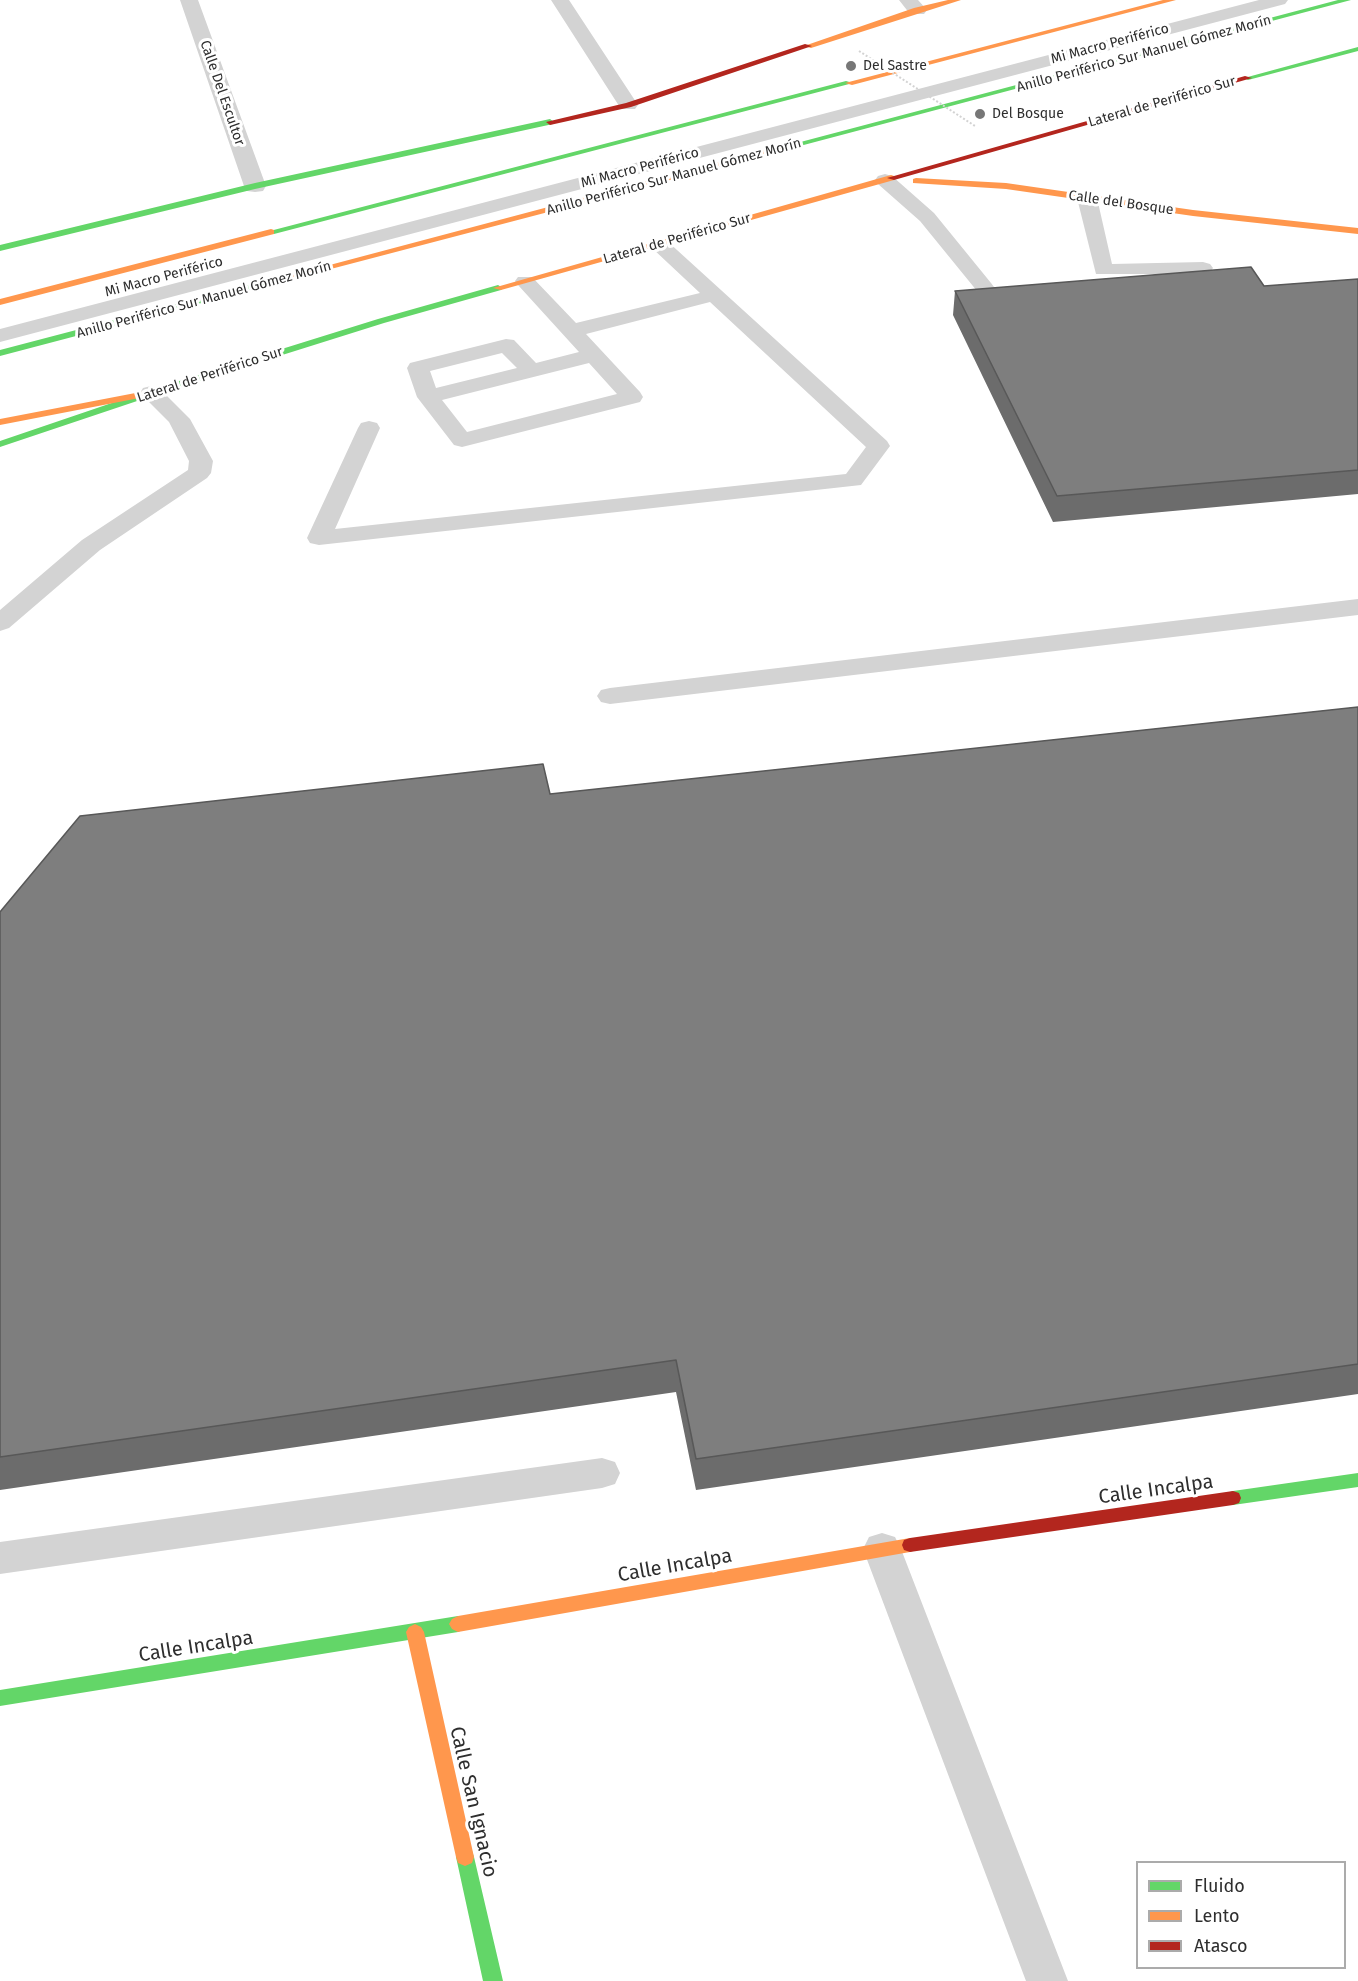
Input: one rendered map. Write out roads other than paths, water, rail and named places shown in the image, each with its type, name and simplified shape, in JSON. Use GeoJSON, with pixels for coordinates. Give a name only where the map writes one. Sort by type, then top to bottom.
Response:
{"type":"FeatureCollection","features":[{"type":"Feature","properties":{"kind":"main road"},"geometry":{"type":"LineString","coordinates":[[0,248],[255,186],[628,105],[912,5],[957,0]]}},
{"type":"Feature","properties":{"kind":"main road"},"geometry":{"type":"LineString","coordinates":[[0,302],[1172,0]]}},
{"type":"Feature","properties":{"kind":"main road","name":"Anillo Periférico Sur Manuel Gómez Morín"},"geometry":{"type":"LineString","coordinates":[[0,353],[1347,0]]}},
{"type":"Feature","properties":{"kind":"main road","name":"Lateral de Periférico Sur"},"geometry":{"type":"LineString","coordinates":[[0,444],[151,393],[381,321],[1358,49]]}},
{"type":"Feature","properties":{"kind":"main road","name":"Calle del Bosque"},"geometry":{"type":"LineString","coordinates":[[885,180],[1006,186],[1358,231]]}},
{"type":"Feature","properties":{"kind":"main road"},"geometry":{"type":"LineString","coordinates":[[0,422],[151,393]]}},
{"type":"Feature","properties":{"kind":"main road","name":"Calle Incalpa"},"geometry":{"type":"LineString","coordinates":[[0,1698],[415,1632],[882,1549],[1358,1480]]}},
{"type":"Feature","properties":{"kind":"main road","name":"Calle San Ignacio"},"geometry":{"type":"LineString","coordinates":[[415,1632],[493,1981]]}},
{"type":"Feature","properties":{"kind":"street","name":"Calle Del Escultor"},"geometry":{"type":"LineString","coordinates":[[189,0],[255,186]]}},
{"type":"Feature","properties":{"kind":"street"},"geometry":{"type":"LineString","coordinates":[[560,0],[628,105]]}},
{"type":"Feature","properties":{"kind":"lane","name":"Mi Macro Periférico"},"geometry":{"type":"LineString","coordinates":[[0,320],[1234,0]]}},
{"type":"Feature","properties":{"kind":"lane","name":"Mi Macro Periférico"},"geometry":{"type":"LineString","coordinates":[[0,336],[1279,0]]}},
{"type":"Feature","properties":{"kind":"lane"},"geometry":{"type":"LineString","coordinates":[[885,180],[927,218],[984,287]]}},
{"type":"Feature","properties":{"kind":"lane"},"geometry":{"type":"LineString","coordinates":[[1087,198],[1103,270],[1203,268]]}},
{"type":"Feature","properties":{"kind":"lane"},"geometry":{"type":"LineString","coordinates":[[369,428],[319,538],[853,480],[879,446],[659,244]]}},
{"type":"Feature","properties":{"kind":"lane"},"geometry":{"type":"LineString","coordinates":[[525,281],[632,397],[462,440],[428,396],[418,368],[506,345],[531,370]]}},
{"type":"Feature","properties":{"kind":"lane"},"geometry":{"type":"LineString","coordinates":[[572,331],[715,295]]}},
{"type":"Feature","properties":{"kind":"lane"},"geometry":{"type":"LineString","coordinates":[[428,396],[594,355]]}},
{"type":"Feature","properties":{"kind":"lane"},"geometry":{"type":"LineString","coordinates":[[0,623],[91,545],[199,473],[201,461],[179,419],[151,393]]}},
{"type":"Feature","properties":{"kind":"lane"},"geometry":{"type":"LineString","coordinates":[[610,696],[1358,607]]}},
{"type":"Feature","properties":{"kind":"lane"},"geometry":{"type":"LineString","coordinates":[[0,1558],[602,1473]]}},
{"type":"Feature","properties":{"kind":"lane"},"geometry":{"type":"LineString","coordinates":[[882,1549],[1047,1981]]}},
{"type":"Feature","properties":{"kind":"place","name":"Del Sastre"},"geometry":{"type":"Point","coordinates":[851,66]}},
{"type":"Feature","properties":{"kind":"place","name":"Del Bosque"},"geometry":{"type":"Point","coordinates":[980,114]}}]}
